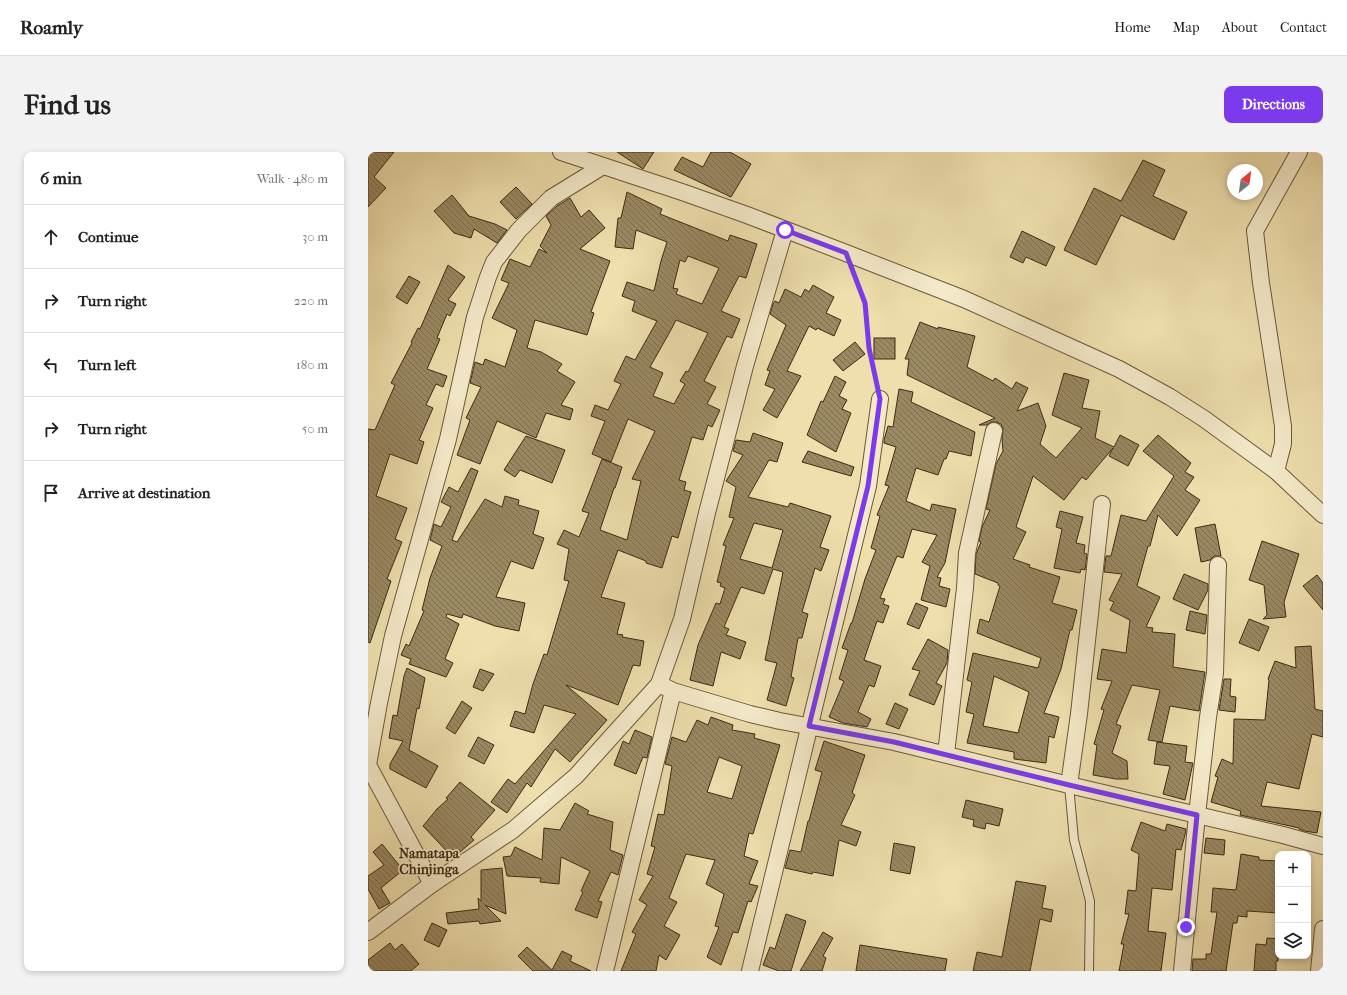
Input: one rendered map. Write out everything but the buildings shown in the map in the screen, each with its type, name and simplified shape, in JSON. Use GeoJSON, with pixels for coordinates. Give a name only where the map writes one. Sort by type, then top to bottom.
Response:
{"type":"FeatureCollection","features":[{"type":"Feature","properties":{"kind":"street"},"geometry":{"type":"LineString","coordinates":[[561,152],[747,214],[964,299],[1119,369],[1170,397],[1203,418],[1276,471],[1323,515]]}},
{"type":"Feature","properties":{"kind":"street"},"geometry":{"type":"LineString","coordinates":[[1276,471],[1283,444],[1283,426],[1261,283],[1255,231],[1299,152]]}},
{"type":"Feature","properties":{"kind":"street"},"geometry":{"type":"LineString","coordinates":[[432,884],[368,765],[393,636],[448,439],[475,317],[494,262],[519,230],[551,198],[603,166]]}},
{"type":"Feature","properties":{"kind":"street"},"geometry":{"type":"LineString","coordinates":[[605,971],[666,688],[707,514],[745,366],[785,230]]}},
{"type":"Feature","properties":{"kind":"street"},"geometry":{"type":"LineString","coordinates":[[750,971],[868,486],[880,399]]}},
{"type":"Feature","properties":{"kind":"street"},"geometry":{"type":"LineString","coordinates":[[946,754],[965,588],[967,553],[994,431]]}},
{"type":"Feature","properties":{"kind":"street"},"geometry":{"type":"LineString","coordinates":[[1069,785],[1080,714],[1102,504]]}},
{"type":"Feature","properties":{"kind":"street"},"geometry":{"type":"LineString","coordinates":[[1182,971],[1197,815],[1208,717],[1215,673],[1218,565]]}},
{"type":"Feature","properties":{"kind":"street"},"geometry":{"type":"LineString","coordinates":[[666,688],[750,714],[894,742],[1283,835],[1323,846]]}},
{"type":"Feature","properties":{"kind":"street"},"geometry":{"type":"LineString","coordinates":[[368,932],[432,884],[513,830],[576,776],[666,688]]}},
{"type":"Feature","properties":{"kind":"street"},"geometry":{"type":"LineString","coordinates":[[1319,971],[1323,929]]}},
{"type":"Feature","properties":{"kind":"lane"},"geometry":{"type":"LineString","coordinates":[[1069,785],[1074,840],[1090,901],[1089,971]]}},
{"type":"Feature","properties":{"kind":"path"},"geometry":{"type":"LineString","coordinates":[[846,253],[865,303],[869,348],[880,399]]}},
{"type":"Feature","properties":{"kind":"district","name":"Namatapa Chinjinga"},"geometry":{"type":"Point","coordinates":[429,862]}},
{"type":"Feature","properties":{"kind":"route"},"geometry":{"type":"LineString","coordinates":[[785,230],[846,253],[865,303],[869,348],[880,399],[868,486],[809,726],[894,742],[1197,815],[1186,927]]}}]}
